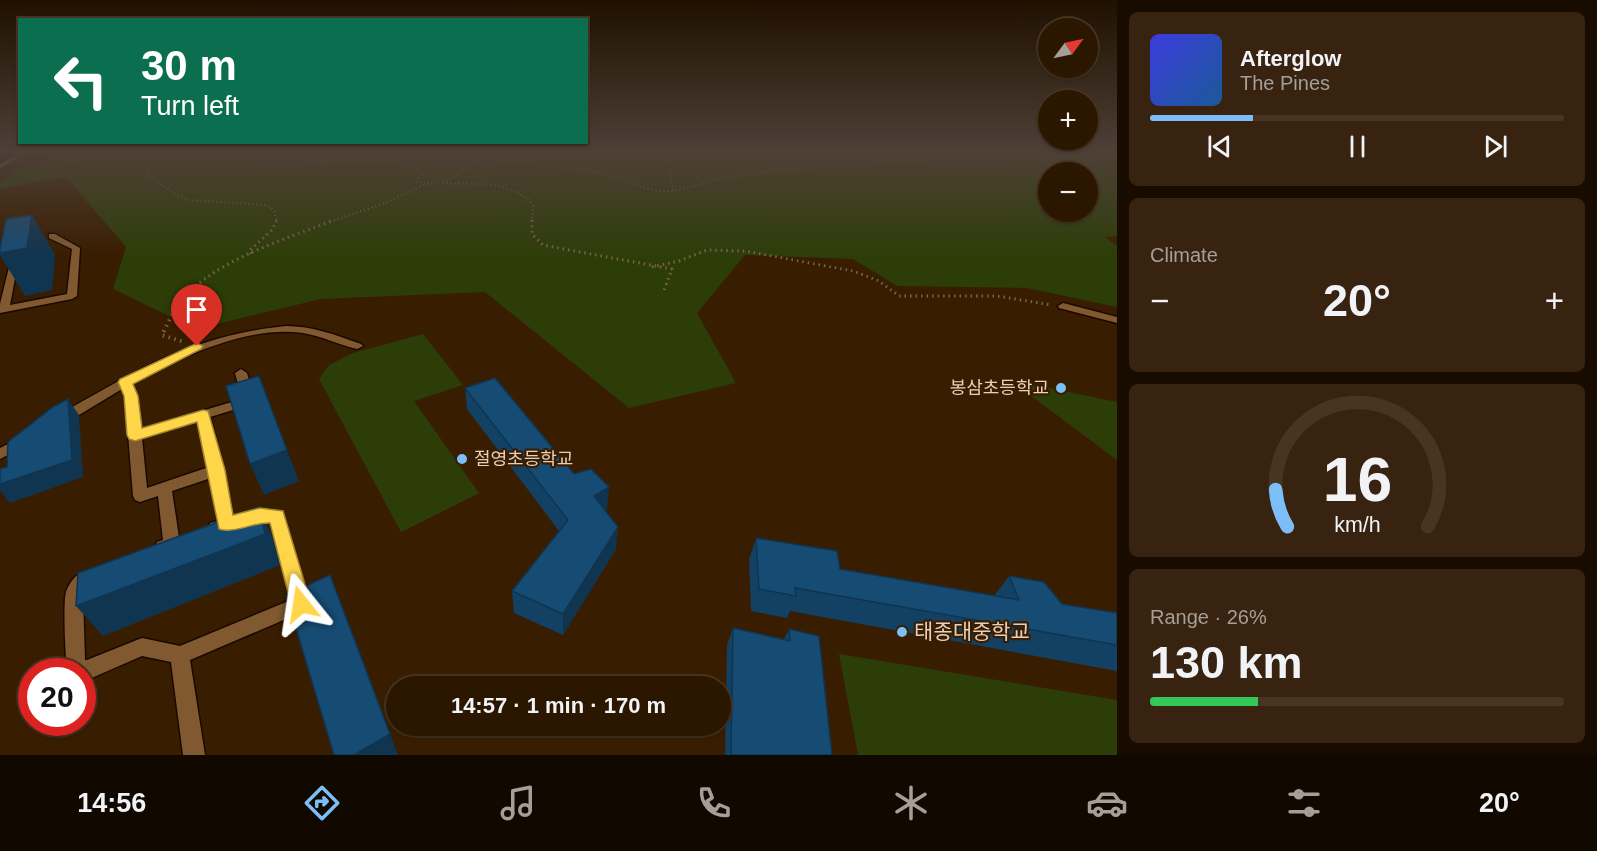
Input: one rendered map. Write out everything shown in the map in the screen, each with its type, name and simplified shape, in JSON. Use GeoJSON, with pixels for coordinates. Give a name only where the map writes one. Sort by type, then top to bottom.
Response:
{"type":"FeatureCollection","features":[{"type":"Feature","properties":{"kind":"lane"},"geometry":{"type":"LineString","coordinates":[[17,244],[2,309],[72,296],[76,248],[52,236]]}},
{"type":"Feature","properties":{"kind":"lane"},"geometry":{"type":"LineString","coordinates":[[1063,306],[1117,320]]}},
{"type":"Feature","properties":{"kind":"lane"},"geometry":{"type":"LineString","coordinates":[[52,424],[125,382],[197,346],[288,329],[324,335],[357,346]]}},
{"type":"Feature","properties":{"kind":"lane"},"geometry":{"type":"LineString","coordinates":[[135,435],[249,401],[241,373]]}},
{"type":"Feature","properties":{"kind":"lane"},"geometry":{"type":"LineString","coordinates":[[125,382],[131,396],[140,496],[217,470]]}},
{"type":"Feature","properties":{"kind":"lane"},"geometry":{"type":"LineString","coordinates":[[203,415],[217,470],[226,524]]}},
{"type":"Feature","properties":{"kind":"lane"},"geometry":{"type":"LineString","coordinates":[[0,454],[31,436]]}},
{"type":"Feature","properties":{"kind":"lane"},"geometry":{"type":"LineString","coordinates":[[151,552],[178,542],[164,488]]}},
{"type":"Feature","properties":{"kind":"lane"},"geometry":{"type":"LineString","coordinates":[[98,571],[88,574],[74,594],[76,669],[87,670],[142,646],[180,656],[301,604],[277,516],[260,515],[204,532]]}},
{"type":"Feature","properties":{"kind":"lane"},"geometry":{"type":"LineString","coordinates":[[180,656],[194,755]]}},
{"type":"Feature","properties":{"kind":"path"},"geometry":{"type":"LineString","coordinates":[[164,186],[178,196],[189,200],[266,205],[274,210],[277,222],[272,230],[249,251],[250,254]]}},
{"type":"Feature","properties":{"kind":"path"},"geometry":{"type":"LineString","coordinates":[[179,354],[186,343],[162,335],[170,313],[202,279],[241,261],[250,254],[344,216],[385,203],[421,186]]}},
{"type":"Feature","properties":{"kind":"path"},"geometry":{"type":"LineString","coordinates":[[490,186],[521,191],[533,205],[532,234],[543,245],[673,270],[663,292]]}},
{"type":"Feature","properties":{"kind":"path"},"geometry":{"type":"LineString","coordinates":[[640,186],[673,191],[691,186]]}},
{"type":"Feature","properties":{"kind":"path"},"geometry":{"type":"LineString","coordinates":[[672,186],[673,191]]}},
{"type":"Feature","properties":{"kind":"path"},"geometry":{"type":"LineString","coordinates":[[652,267],[679,261],[707,250],[745,250],[853,271],[879,281],[899,296],[997,296],[1063,306]]}},
{"type":"Feature","properties":{"kind":"green space"},"geometry":{"type":"Polygon","coordinates":[[[74,186],[1038,186],[1038,222],[1098,222],[1098,186],[1117,186],[1117,236],[1105,237],[1117,246],[1117,307],[1027,288],[897,286],[853,259],[745,255],[697,313],[736,383],[629,408],[485,292],[321,299],[196,329],[113,289],[126,247],[74,186]]]}},
{"type":"Feature","properties":{"kind":"green space"},"geometry":{"type":"Polygon","coordinates":[[[423,334],[463,385],[414,401],[479,493],[401,532],[319,379],[329,365],[353,353],[423,334]]]}},
{"type":"Feature","properties":{"kind":"green space"},"geometry":{"type":"Polygon","coordinates":[[[1016,381],[1117,402],[1117,460],[1022,389],[1016,381]]]}},
{"type":"Feature","properties":{"kind":"green space"},"geometry":{"type":"Polygon","coordinates":[[[839,654],[1117,700],[1117,755],[858,755],[839,654]]]}},
{"type":"Feature","properties":{"kind":"building"},"geometry":{"type":"Polygon","coordinates":[[[32,215],[27,248],[0,253],[6,219],[32,215]]]}},
{"type":"Feature","properties":{"kind":"building"},"geometry":{"type":"Polygon","coordinates":[[[259,376],[287,450],[250,464],[226,386],[259,376]]]}},
{"type":"Feature","properties":{"kind":"building"},"geometry":{"type":"Polygon","coordinates":[[[495,378],[574,474],[591,469],[609,487],[594,496],[618,527],[563,614],[512,591],[568,520],[465,388],[495,378]]]}},
{"type":"Feature","properties":{"kind":"building"},"geometry":{"type":"Polygon","coordinates":[[[68,399],[72,460],[0,484],[0,469],[7,467],[8,442],[53,407],[68,399]]]}},
{"type":"Feature","properties":{"kind":"building"},"geometry":{"type":"Polygon","coordinates":[[[259,507],[265,534],[76,606],[78,573],[259,507]]]}},
{"type":"Feature","properties":{"kind":"building"},"geometry":{"type":"Polygon","coordinates":[[[756,538],[837,551],[840,569],[1019,600],[1009,576],[1044,582],[1062,604],[1117,613],[1117,645],[795,588],[796,596],[759,589],[756,538]]]}},
{"type":"Feature","properties":{"kind":"building"},"geometry":{"type":"Polygon","coordinates":[[[330,575],[386,723],[387,736],[354,755],[334,755],[286,595],[330,575]]]}},
{"type":"Feature","properties":{"kind":"building"},"geometry":{"type":"Polygon","coordinates":[[[733,628],[790,641],[789,629],[819,636],[832,755],[731,755],[733,628]]]}},
{"type":"Feature","properties":{"kind":"place","name":"봉삼초등학교"},"geometry":{"type":"Point","coordinates":[1061,388]}},
{"type":"Feature","properties":{"kind":"place","name":"절영초등학교"},"geometry":{"type":"Point","coordinates":[462,459]}},
{"type":"Feature","properties":{"kind":"place","name":"태종대중학교"},"geometry":{"type":"Point","coordinates":[902,632]}},
{"type":"Feature","properties":{"kind":"route"},"geometry":{"type":"LineString","coordinates":[[197,346],[125,382],[131,396],[135,435],[203,415],[217,470],[226,524],[260,515],[277,516],[301,604]]}}]}
